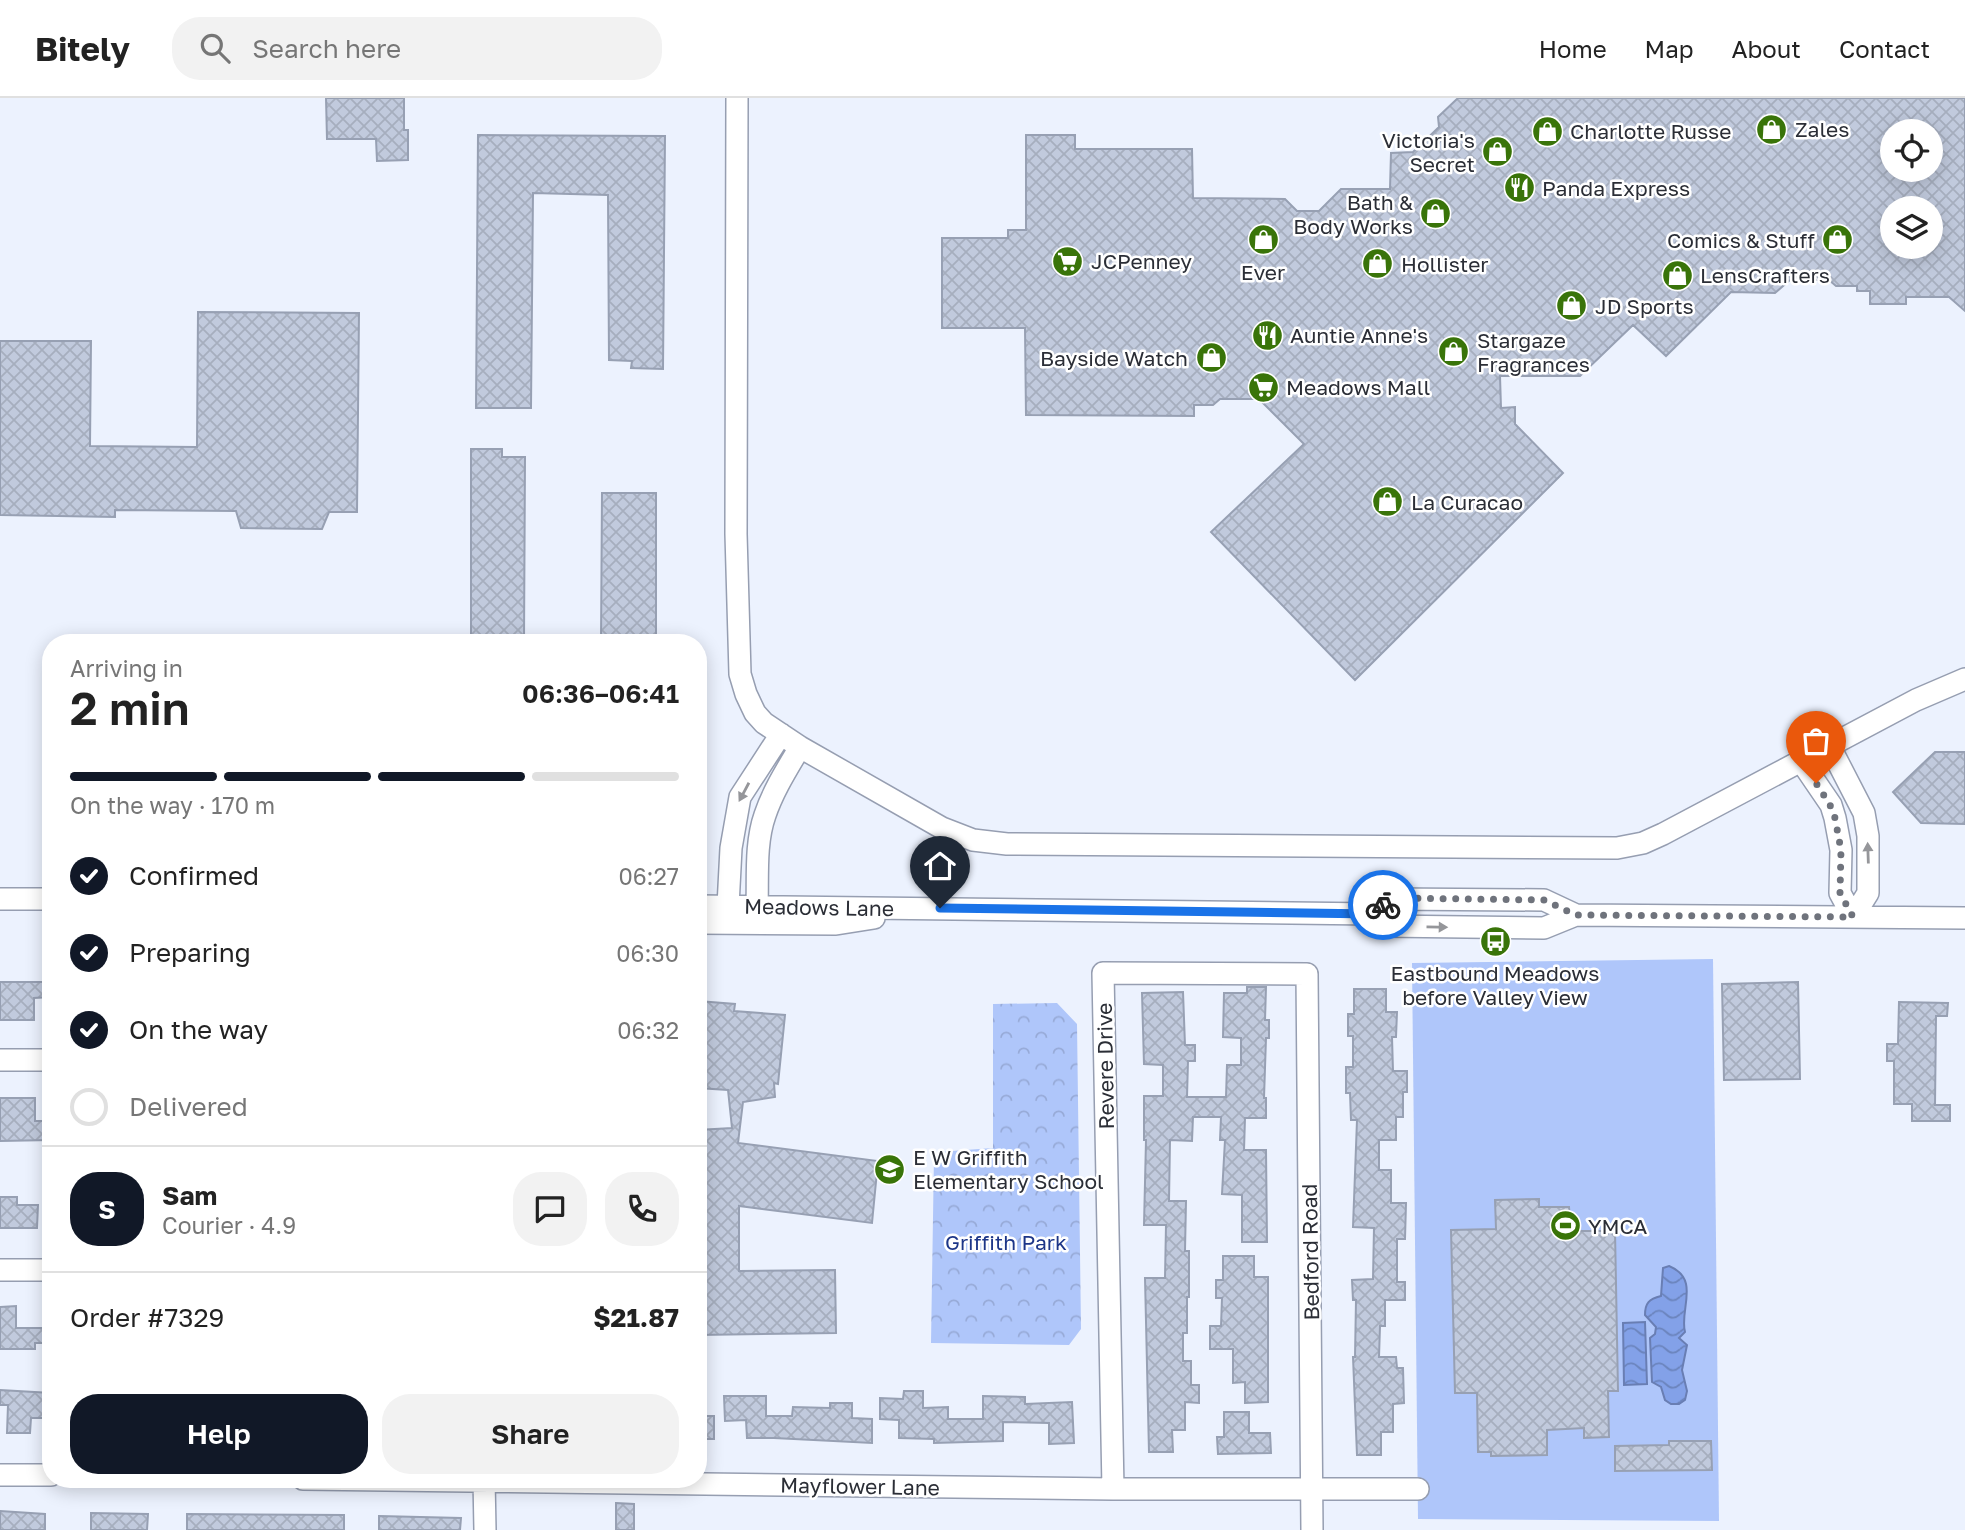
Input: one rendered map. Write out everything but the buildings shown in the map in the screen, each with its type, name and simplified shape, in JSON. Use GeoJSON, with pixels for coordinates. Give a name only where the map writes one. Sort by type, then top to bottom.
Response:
{"type":"FeatureCollection","features":[{"type":"Feature","properties":{"kind":"street"},"geometry":{"type":"LineString","coordinates":[[737,98],[735,390],[740,674],[755,713],[764,723],[800,747],[942,828],[973,840],[1007,844],[1617,848],[1643,843],[1663,834],[1923,696],[1965,679]]}},
{"type":"Feature","properties":{"kind":"street"},"geometry":{"type":"LineString","coordinates":[[728,906],[731,848],[740,797],[780,734]]}},
{"type":"Feature","properties":{"kind":"street"},"geometry":{"type":"LineString","coordinates":[[757,907],[764,817],[779,782],[800,747]]}},
{"type":"Feature","properties":{"kind":"street"},"geometry":{"type":"LineString","coordinates":[[1801,761],[1830,805],[1835,818],[1841,850],[1840,893],[1853,917],[1868,893],[1868,836],[1864,813],[1830,747]]}},
{"type":"Feature","properties":{"kind":"street"},"geometry":{"type":"LineString","coordinates":[[0,899],[42,900]]}},
{"type":"Feature","properties":{"kind":"street","name":"Meadows Lane"},"geometry":{"type":"LineString","coordinates":[[707,906],[1374,914],[1385,926],[1544,928],[1576,915],[1965,918]]}},
{"type":"Feature","properties":{"kind":"street","name":"Meadows Lane"},"geometry":{"type":"LineString","coordinates":[[707,923],[836,924],[940,908]]}},
{"type":"Feature","properties":{"kind":"street","name":"Revere Drive"},"geometry":{"type":"LineString","coordinates":[[1113,1489],[1103,973],[1307,974]]}},
{"type":"Feature","properties":{"kind":"street","name":"Bedford Road"},"geometry":{"type":"LineString","coordinates":[[1307,974],[1312,1530]]}},
{"type":"Feature","properties":{"kind":"street"},"geometry":{"type":"LineString","coordinates":[[0,1060],[42,1060]]}},
{"type":"Feature","properties":{"kind":"street"},"geometry":{"type":"LineString","coordinates":[[0,1270],[42,1270]]}},
{"type":"Feature","properties":{"kind":"street"},"geometry":{"type":"LineString","coordinates":[[0,1475],[42,1475]]}},
{"type":"Feature","properties":{"kind":"street","name":"Mayflower Lane"},"geometry":{"type":"LineString","coordinates":[[707,1483],[1113,1489],[1418,1489]]}},
{"type":"Feature","properties":{"kind":"street"},"geometry":{"type":"LineString","coordinates":[[484,1488],[485,1530]]}},
{"type":"Feature","properties":{"kind":"green space","name":"YMCA"},"geometry":{"type":"Polygon","coordinates":[[[1713,959],[1719,1521],[1418,1519],[1412,963],[1713,959]]]}},
{"type":"Feature","properties":{"kind":"green space","name":"Griffith Park"},"geometry":{"type":"Polygon","coordinates":[[[1057,1003],[1077,1024],[1081,1329],[1069,1345],[931,1343],[934,1155],[938,1152],[993,1148],[993,1004],[1057,1003]]]}},
{"type":"Feature","properties":{"kind":"water"},"geometry":{"type":"Polygon","coordinates":[[[1669,1266],[1679,1272],[1687,1287],[1685,1332],[1679,1338],[1687,1345],[1682,1370],[1687,1391],[1685,1400],[1679,1404],[1671,1404],[1665,1400],[1661,1387],[1652,1382],[1650,1338],[1655,1334],[1656,1327],[1645,1315],[1648,1302],[1661,1296],[1663,1268],[1669,1266]]]}},
{"type":"Feature","properties":{"kind":"water"},"geometry":{"type":"Polygon","coordinates":[[[1645,1322],[1647,1384],[1624,1385],[1623,1323],[1645,1322]]]}},
{"type":"Feature","properties":{"kind":"way so far"},"geometry":{"type":"LineString","coordinates":[[1383,905],[1390,898],[1544,900],[1576,915],[1853,917],[1840,893],[1841,850],[1835,818],[1816,783]]}},
{"type":"Feature","properties":{"kind":"place","name":"Zales"},"geometry":{"type":"Point","coordinates":[1772,129]}},
{"type":"Feature","properties":{"kind":"place","name":"Charlotte Russe"},"geometry":{"type":"Point","coordinates":[1547,131]}},
{"type":"Feature","properties":{"kind":"place","name":"Victoria's Secret"},"geometry":{"type":"Point","coordinates":[1498,152]}},
{"type":"Feature","properties":{"kind":"place","name":"Panda Express"},"geometry":{"type":"Point","coordinates":[1519,188]}},
{"type":"Feature","properties":{"kind":"place","name":"Bath & Body Works"},"geometry":{"type":"Point","coordinates":[1436,214]}},
{"type":"Feature","properties":{"kind":"place","name":"Ever"},"geometry":{"type":"Point","coordinates":[1263,240]}},
{"type":"Feature","properties":{"kind":"place","name":"Comics & Stuff"},"geometry":{"type":"Point","coordinates":[1838,240]}},
{"type":"Feature","properties":{"kind":"place","name":"JCPenney"},"geometry":{"type":"Point","coordinates":[1068,261]}},
{"type":"Feature","properties":{"kind":"place","name":"Hollister"},"geometry":{"type":"Point","coordinates":[1378,264]}},
{"type":"Feature","properties":{"kind":"place","name":"LensCrafters"},"geometry":{"type":"Point","coordinates":[1677,275]}},
{"type":"Feature","properties":{"kind":"place","name":"JD Sports"},"geometry":{"type":"Point","coordinates":[1572,306]}},
{"type":"Feature","properties":{"kind":"place","name":"Auntie Anne's"},"geometry":{"type":"Point","coordinates":[1267,335]}},
{"type":"Feature","properties":{"kind":"place","name":"Stargaze Fragrances"},"geometry":{"type":"Point","coordinates":[1454,352]}},
{"type":"Feature","properties":{"kind":"place","name":"Bayside Watch"},"geometry":{"type":"Point","coordinates":[1211,358]}},
{"type":"Feature","properties":{"kind":"place","name":"Meadows Mall"},"geometry":{"type":"Point","coordinates":[1263,387]}},
{"type":"Feature","properties":{"kind":"place","name":"La Curacao"},"geometry":{"type":"Point","coordinates":[1388,502]}},
{"type":"Feature","properties":{"kind":"place","name":"Eastbound Meadows before Valley View"},"geometry":{"type":"Point","coordinates":[1495,941]}},
{"type":"Feature","properties":{"kind":"place","name":"E W Griffith Elementary School"},"geometry":{"type":"Point","coordinates":[890,1169]}},
{"type":"Feature","properties":{"kind":"place","name":"YMCA"},"geometry":{"type":"Point","coordinates":[1565,1226]}},
{"type":"Feature","properties":{"kind":"route"},"geometry":{"type":"LineString","coordinates":[[940,908],[1374,914],[1383,905]]}}]}
